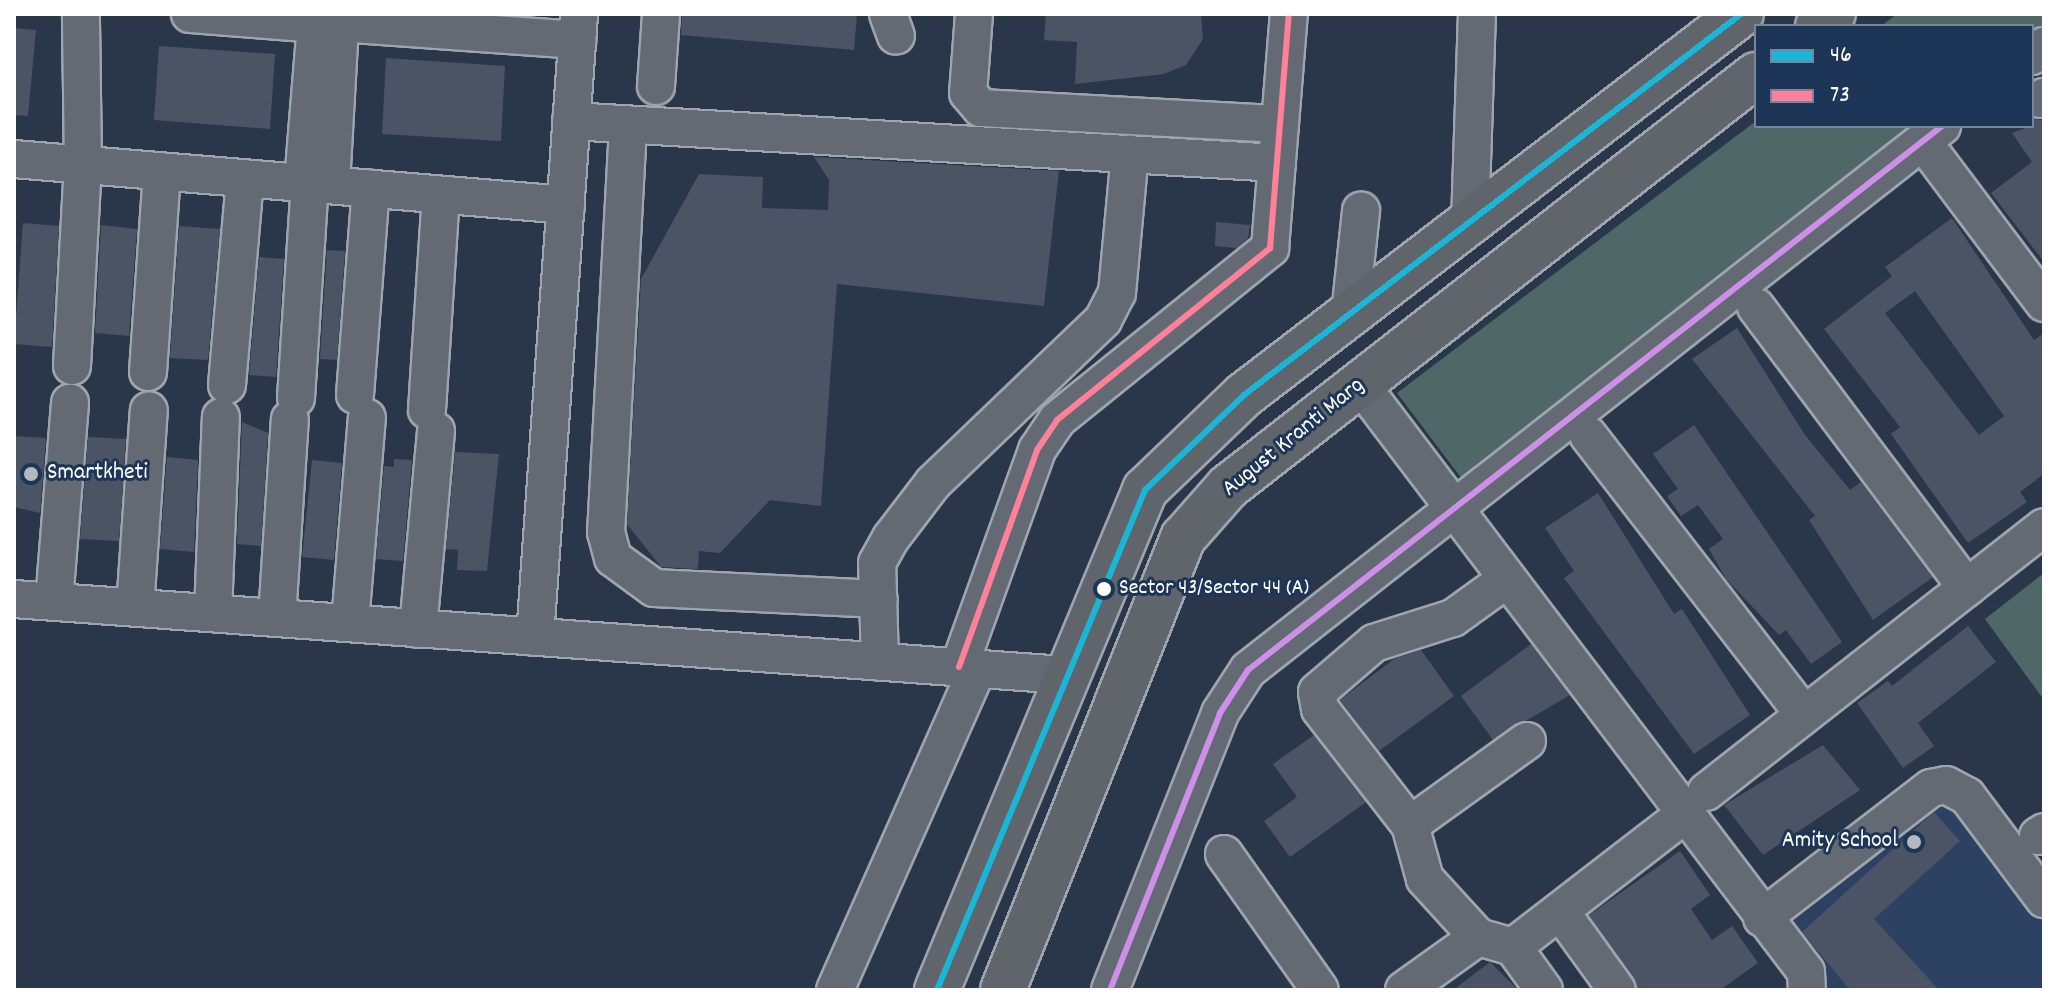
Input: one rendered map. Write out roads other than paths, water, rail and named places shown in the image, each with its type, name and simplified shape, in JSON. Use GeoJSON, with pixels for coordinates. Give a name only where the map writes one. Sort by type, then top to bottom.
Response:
{"type":"FeatureCollection","features":[{"type":"Feature","properties":{"kind":"main road"},"geometry":{"type":"LineString","coordinates":[[937,990],[1063,675],[1145,490],[1181,447],[1741,14]]}},
{"type":"Feature","properties":{"kind":"main road","name":"August Kranti Marg"},"geometry":{"type":"LineString","coordinates":[[1003,990],[1183,538],[1228,487],[1754,77]]}},
{"type":"Feature","properties":{"kind":"street"},"geometry":{"type":"LineString","coordinates":[[72,366],[83,165],[81,14]]}},
{"type":"Feature","properties":{"kind":"street"},"geometry":{"type":"LineString","coordinates":[[190,14],[316,24],[315,184]]}},
{"type":"Feature","properties":{"kind":"street"},"geometry":{"type":"LineString","coordinates":[[656,86],[661,14]]}},
{"type":"Feature","properties":{"kind":"street"},"geometry":{"type":"LineString","coordinates":[[974,14],[968,93],[981,108],[1280,124]]}},
{"type":"Feature","properties":{"kind":"street"},"geometry":{"type":"LineString","coordinates":[[835,990],[968,668],[1037,450],[1083,396],[1262,259],[1274,233],[1289,14]]}},
{"type":"Feature","properties":{"kind":"street"},"geometry":{"type":"LineString","coordinates":[[1470,223],[1477,14]]}},
{"type":"Feature","properties":{"kind":"street"},"geometry":{"type":"LineString","coordinates":[[277,618],[315,184],[340,23],[578,27],[535,637]]}},
{"type":"Feature","properties":{"kind":"street"},"geometry":{"type":"LineString","coordinates":[[571,121],[628,127],[1277,163]]}},
{"type":"Feature","properties":{"kind":"street"},"geometry":{"type":"LineString","coordinates":[[628,127],[606,532],[613,558],[654,588],[879,599]]}},
{"type":"Feature","properties":{"kind":"street"},"geometry":{"type":"LineString","coordinates":[[1110,990],[1220,713],[1248,670],[1453,508],[1939,142],[2044,303]]}},
{"type":"Feature","properties":{"kind":"street"},"geometry":{"type":"LineString","coordinates":[[880,662],[877,563],[933,483],[1103,320],[1117,293],[1130,154]]}},
{"type":"Feature","properties":{"kind":"street"},"geometry":{"type":"LineString","coordinates":[[14,171],[14,159],[566,205]]}},
{"type":"Feature","properties":{"kind":"street"},"geometry":{"type":"LineString","coordinates":[[148,372],[162,172]]}},
{"type":"Feature","properties":{"kind":"street"},"geometry":{"type":"LineString","coordinates":[[213,613],[224,401],[245,179]]}},
{"type":"Feature","properties":{"kind":"street"},"geometry":{"type":"LineString","coordinates":[[350,623],[371,189]]}},
{"type":"Feature","properties":{"kind":"street"},"geometry":{"type":"LineString","coordinates":[[418,629],[441,195]]}},
{"type":"Feature","properties":{"kind":"street"},"geometry":{"type":"LineString","coordinates":[[1350,314],[1361,211]]}},
{"type":"Feature","properties":{"kind":"street"},"geometry":{"type":"LineString","coordinates":[[1756,307],[1967,588]]}},
{"type":"Feature","properties":{"kind":"street"},"geometry":{"type":"LineString","coordinates":[[1360,384],[1507,579],[1695,804],[1762,918],[1808,988]]}},
{"type":"Feature","properties":{"kind":"street"},"geometry":{"type":"LineString","coordinates":[[54,602],[70,403]]}},
{"type":"Feature","properties":{"kind":"street"},"geometry":{"type":"LineString","coordinates":[[135,608],[149,410]]}},
{"type":"Feature","properties":{"kind":"street"},"geometry":{"type":"LineString","coordinates":[[1588,435],[1804,714]]}},
{"type":"Feature","properties":{"kind":"street"},"geometry":{"type":"LineString","coordinates":[[1513,947],[2044,527]]}},
{"type":"Feature","properties":{"kind":"street"},"geometry":{"type":"LineString","coordinates":[[1507,579],[1453,618],[1374,643],[1317,692],[1320,709],[1410,825],[1425,879],[1478,937],[1513,947],[1544,990]]}},
{"type":"Feature","properties":{"kind":"street"},"geometry":{"type":"LineString","coordinates":[[14,599],[1063,675]]}},
{"type":"Feature","properties":{"kind":"street"},"geometry":{"type":"LineString","coordinates":[[1410,825],[1527,741]]}},
{"type":"Feature","properties":{"kind":"street"},"geometry":{"type":"LineString","coordinates":[[1762,918],[1931,788],[1946,785],[1967,796],[2044,899]]}},
{"type":"Feature","properties":{"kind":"street"},"geometry":{"type":"LineString","coordinates":[[1224,854],[1320,990]]}},
{"type":"Feature","properties":{"kind":"street"},"geometry":{"type":"LineString","coordinates":[[1560,911],[1617,990]]}},
{"type":"Feature","properties":{"kind":"street"},"geometry":{"type":"LineString","coordinates":[[1404,990],[1478,937]]}},
{"type":"Feature","properties":{"kind":"place","name":"Smartkheti"},"geometry":{"type":"Point","coordinates":[31,474]}},
{"type":"Feature","properties":{"kind":"place","name":"Sector 43/Sector 44 (A)"},"geometry":{"type":"Point","coordinates":[1104,589]}},
{"type":"Feature","properties":{"kind":"place","name":"Amity School"},"geometry":{"type":"Point","coordinates":[1914,842]}}]}
